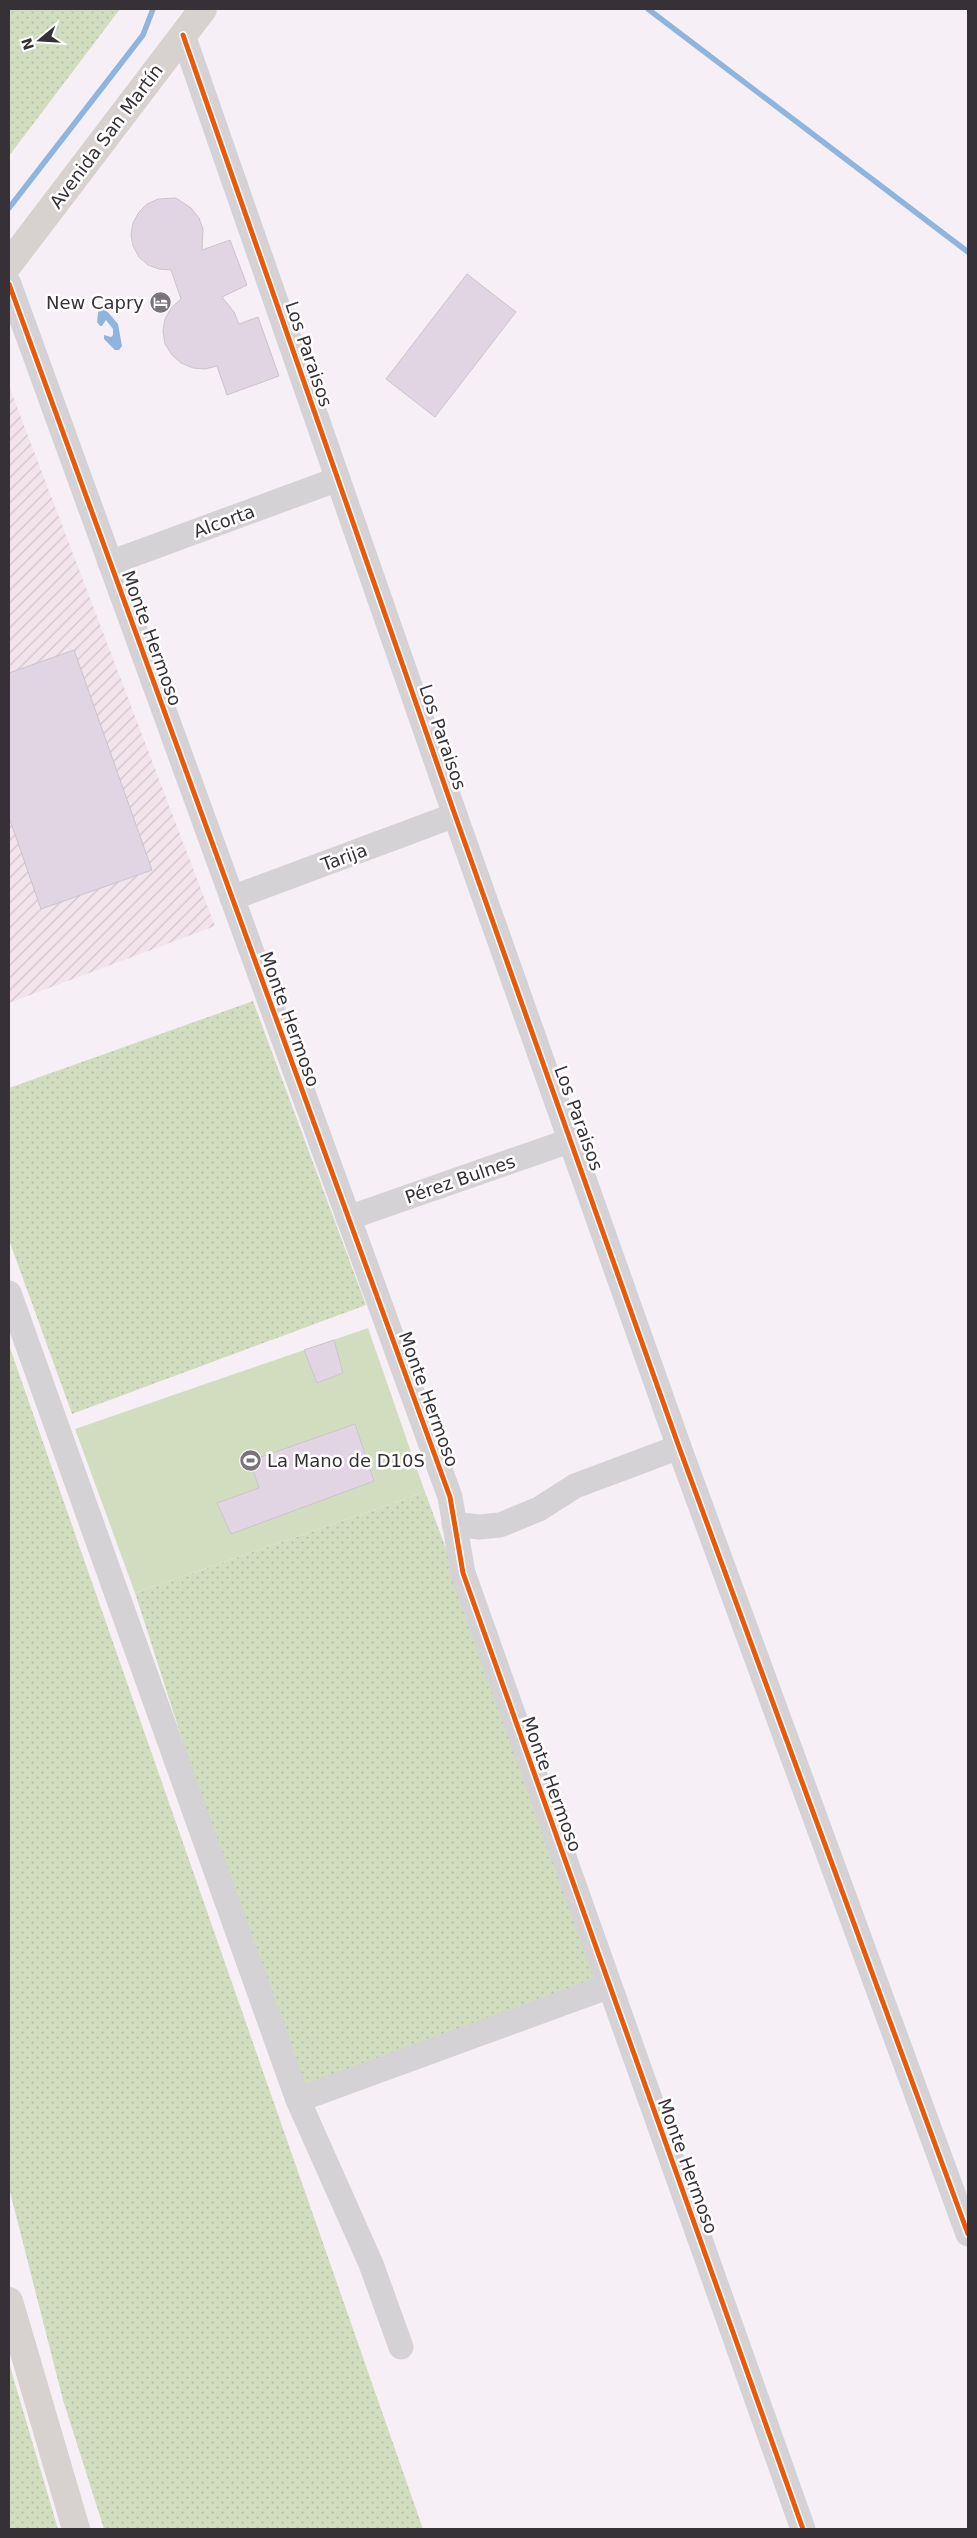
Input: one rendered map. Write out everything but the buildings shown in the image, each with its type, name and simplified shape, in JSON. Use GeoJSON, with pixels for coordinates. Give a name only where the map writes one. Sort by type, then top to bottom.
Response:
{"type":"FeatureCollection","features":[{"type":"Feature","properties":{"kind":"main road","name":"Avenida San Martín"},"geometry":{"type":"LineString","coordinates":[[9,264],[203,9]]}},
{"type":"Feature","properties":{"kind":"main road"},"geometry":{"type":"LineString","coordinates":[[9,2301],[76,2529]]}},
{"type":"Feature","properties":{"kind":"street","name":"Los Paraisos"},"geometry":{"type":"LineString","coordinates":[[183,34],[679,1447],[968,2234]]}},
{"type":"Feature","properties":{"kind":"street","name":"Monte Hermoso"},"geometry":{"type":"LineString","coordinates":[[9,284],[450,1497],[463,1573],[804,2529]]}},
{"type":"Feature","properties":{"kind":"street","name":"Alcorta"},"geometry":{"type":"LineString","coordinates":[[110,563],[338,479]]}},
{"type":"Feature","properties":{"kind":"street","name":"Tarija"},"geometry":{"type":"LineString","coordinates":[[232,898],[456,815]]}},
{"type":"Feature","properties":{"kind":"street","name":"Pérez Bulnes"},"geometry":{"type":"LineString","coordinates":[[348,1218],[572,1140]]}},
{"type":"Feature","properties":{"kind":"street"},"geometry":{"type":"LineString","coordinates":[[9,1293],[298,2100],[371,2264],[401,2347]]}},
{"type":"Feature","properties":{"kind":"street"},"geometry":{"type":"LineString","coordinates":[[454,1524],[479,1527],[500,1525],[539,1509],[575,1486],[679,1447]]}},
{"type":"Feature","properties":{"kind":"street"},"geometry":{"type":"LineString","coordinates":[[298,2100],[610,1986]]}},
{"type":"Feature","properties":{"kind":"shaded area"},"geometry":{"type":"Polygon","coordinates":[[[9,386],[215,926],[9,1003],[9,386]]]}},
{"type":"Feature","properties":{"kind":"green space"},"geometry":{"type":"Polygon","coordinates":[[[9,9],[120,9],[9,156],[9,9]]]}},
{"type":"Feature","properties":{"kind":"green space"},"geometry":{"type":"Polygon","coordinates":[[[253,1001],[366,1305],[72,1414],[9,1240],[9,1088],[253,1001]]]}},
{"type":"Feature","properties":{"kind":"green space","name":"La Mano de D10S"},"geometry":{"type":"Polygon","coordinates":[[[368,1328],[425,1492],[135,1593],[75,1429],[368,1328]]]}},
{"type":"Feature","properties":{"kind":"green space"},"geometry":{"type":"Polygon","coordinates":[[[9,1345],[423,2529],[104,2529],[63,2400],[9,2188],[9,1345]]]}},
{"type":"Feature","properties":{"kind":"green space"},"geometry":{"type":"Polygon","coordinates":[[[425,1492],[606,1978],[298,2100],[135,1593],[425,1492]]]}},
{"type":"Feature","properties":{"kind":"green space"},"geometry":{"type":"Polygon","coordinates":[[[9,2363],[58,2529],[9,2529],[9,2363]]]}},
{"type":"Feature","properties":{"kind":"water"},"geometry":{"type":"Polygon","coordinates":[[[101,304],[118,324],[122,346],[119,350],[115,350],[104,339],[104,335],[111,337],[113,335],[113,329],[106,320],[102,326],[97,322],[99,305],[101,304]]]}},
{"type":"Feature","properties":{"kind":"waterway"},"geometry":{"type":"LineString","coordinates":[[9,208],[143,35],[153,9]]}},
{"type":"Feature","properties":{"kind":"waterway"},"geometry":{"type":"LineString","coordinates":[[648,9],[968,252]]}},
{"type":"Feature","properties":{"kind":"cycle path"},"geometry":{"type":"LineString","coordinates":[[183,35],[455,815],[679,1447],[968,2234]]}},
{"type":"Feature","properties":{"kind":"cycle path"},"geometry":{"type":"LineString","coordinates":[[9,284],[450,1497],[463,1573],[803,2529]]}},
{"type":"Feature","properties":{"kind":"place","name":"New Capry"},"geometry":{"type":"Point","coordinates":[160,302]}},
{"type":"Feature","properties":{"kind":"place","name":"La Mano de D10S"},"geometry":{"type":"Point","coordinates":[251,1460]}}]}
